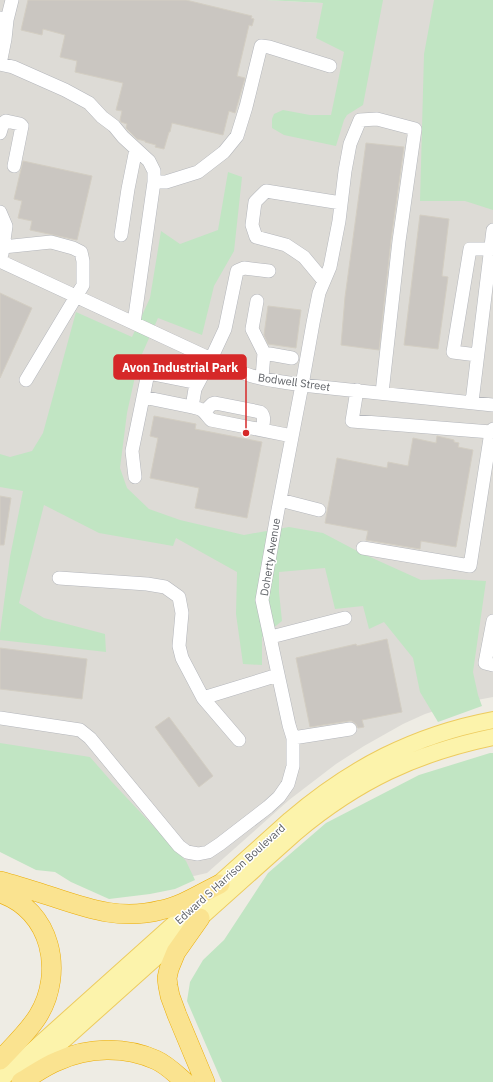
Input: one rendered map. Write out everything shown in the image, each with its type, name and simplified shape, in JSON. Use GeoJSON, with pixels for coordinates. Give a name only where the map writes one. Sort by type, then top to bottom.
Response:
{"type":"FeatureCollection","features":[{"type":"Feature","properties":{"kind":"highway"},"geometry":{"type":"LineString","coordinates":[[0,881],[92,910],[122,914],[144,913],[168,908],[220,884]]}},
{"type":"Feature","properties":{"kind":"highway"},"geometry":{"type":"LineString","coordinates":[[0,893],[23,906],[38,922],[44,931],[51,966],[49,988],[38,1015],[28,1029],[0,1060]]}},
{"type":"Feature","properties":{"kind":"highway"},"geometry":{"type":"LineString","coordinates":[[200,918],[176,952],[169,969],[168,986],[177,1015],[205,1082]]}},
{"type":"Feature","properties":{"kind":"highway"},"geometry":{"type":"LineString","coordinates":[[21,1082],[56,1061],[71,1055],[102,1050],[129,1052],[156,1060],[172,1070],[185,1082]]}},
{"type":"Feature","properties":{"kind":"main road","name":"Edward S Harrison Boulevard"},"geometry":{"type":"LineString","coordinates":[[0,1080],[302,810],[328,790],[355,772],[384,756],[413,743],[459,728],[493,720]]}},
{"type":"Feature","properties":{"kind":"main road","name":"Edward S Harrison Boulevard"},"geometry":{"type":"LineString","coordinates":[[17,1082],[302,827],[321,812],[348,793],[376,777],[420,757],[466,743],[493,737]]}},
{"type":"Feature","properties":{"kind":"street"},"geometry":{"type":"LineString","coordinates":[[12,0],[3,19],[5,39],[0,64],[13,67],[66,90],[89,103],[149,161],[154,171],[154,182],[134,323]]}},
{"type":"Feature","properties":{"kind":"street"},"geometry":{"type":"LineString","coordinates":[[154,182],[166,182],[198,172],[224,152],[236,136],[246,107],[261,46],[269,47],[330,66]]}},
{"type":"Feature","properties":{"kind":"street","name":"Doherty Avenue"},"geometry":{"type":"LineString","coordinates":[[0,718],[80,730],[90,738],[179,846],[188,852],[198,854],[208,852],[220,844],[268,807],[279,797],[288,784],[293,766],[293,738],[262,600],[319,293],[330,267],[339,221],[350,144],[360,120],[377,119],[415,129],[399,241],[382,393]]}},
{"type":"Feature","properties":{"kind":"street"},"geometry":{"type":"LineString","coordinates":[[0,134],[3,123],[6,121],[20,124],[22,126],[14,166]]}},
{"type":"Feature","properties":{"kind":"street"},"geometry":{"type":"LineString","coordinates":[[122,235],[128,189],[136,149]]}},
{"type":"Feature","properties":{"kind":"street"},"geometry":{"type":"LineString","coordinates":[[324,281],[304,257],[286,245],[256,237],[252,225],[255,202],[266,191],[341,203]]}},
{"type":"Feature","properties":{"kind":"street"},"geometry":{"type":"LineString","coordinates":[[0,212],[6,226],[1,261]]}},
{"type":"Feature","properties":{"kind":"street"},"geometry":{"type":"LineString","coordinates":[[472,402],[493,230]]}},
{"type":"Feature","properties":{"kind":"street"},"geometry":{"type":"LineString","coordinates":[[3,246],[51,242],[73,248],[80,252],[84,261],[82,285],[26,380]]}},
{"type":"Feature","properties":{"kind":"street"},"geometry":{"type":"LineString","coordinates":[[477,355],[453,352],[470,249],[491,249]]}},
{"type":"Feature","properties":{"kind":"street","name":"Bodwell Street"},"geometry":{"type":"LineString","coordinates":[[1,261],[211,359],[242,372],[262,378],[302,385],[493,405]]}},
{"type":"Feature","properties":{"kind":"street"},"geometry":{"type":"LineString","coordinates":[[192,407],[195,389],[225,329],[237,272],[244,268],[268,271]]}},
{"type":"Feature","properties":{"kind":"street"},"geometry":{"type":"LineString","coordinates":[[257,301],[252,329],[264,353],[262,378]]}},
{"type":"Feature","properties":{"kind":"street"},"geometry":{"type":"LineString","coordinates":[[264,353],[292,358]]}},
{"type":"Feature","properties":{"kind":"street"},"geometry":{"type":"LineString","coordinates":[[135,477],[132,451],[148,374],[198,383]]}},
{"type":"Feature","properties":{"kind":"street"},"geometry":{"type":"LineString","coordinates":[[357,390],[352,421],[492,431],[470,566],[363,548]]}},
{"type":"Feature","properties":{"kind":"street"},"geometry":{"type":"LineString","coordinates":[[143,397],[201,409],[211,420],[292,436]]}},
{"type":"Feature","properties":{"kind":"street"},"geometry":{"type":"LineString","coordinates":[[280,500],[319,510]]}},
{"type":"Feature","properties":{"kind":"street"},"geometry":{"type":"LineString","coordinates":[[59,578],[147,584],[165,587],[179,597],[182,613],[179,646],[182,658],[203,698],[239,740]]}},
{"type":"Feature","properties":{"kind":"street"},"geometry":{"type":"LineString","coordinates":[[271,637],[345,618]]}},
{"type":"Feature","properties":{"kind":"street"},"geometry":{"type":"LineString","coordinates":[[493,621],[485,663],[493,666]]}},
{"type":"Feature","properties":{"kind":"street"},"geometry":{"type":"LineString","coordinates":[[203,698],[278,674]]}},
{"type":"Feature","properties":{"kind":"street"},"geometry":{"type":"LineString","coordinates":[[293,738],[350,729]]}},
{"type":"Feature","properties":{"kind":"shaded area"},"geometry":{"type":"Polygon","coordinates":[[[0,0],[266,0],[322,3],[323,0],[453,0],[493,169],[493,697],[456,704],[425,714],[403,724],[364,746],[336,764],[289,800],[207,873],[123,892],[0,783],[0,0]]]}},
{"type":"Feature","properties":{"kind":"green space"},"geometry":{"type":"Polygon","coordinates":[[[266,0],[383,0],[363,105],[347,115],[336,146],[284,135],[272,128],[272,119],[274,114],[283,110],[310,115],[331,115],[344,52],[316,38],[323,3],[266,0]]]}},
{"type":"Feature","properties":{"kind":"green space"},"geometry":{"type":"Polygon","coordinates":[[[434,0],[493,0],[493,210],[465,201],[420,201],[424,54],[434,0]]]}},
{"type":"Feature","properties":{"kind":"green space"},"geometry":{"type":"Polygon","coordinates":[[[228,172],[242,177],[234,251],[214,286],[202,335],[158,318],[138,363],[127,413],[120,468],[127,488],[149,509],[180,520],[244,535],[289,527],[323,533],[359,552],[421,580],[452,579],[486,581],[473,672],[482,706],[438,722],[420,692],[413,658],[384,622],[369,629],[363,606],[335,609],[325,568],[279,572],[279,592],[282,621],[262,637],[262,665],[243,664],[236,614],[237,572],[176,538],[173,546],[99,533],[44,505],[19,603],[44,618],[105,634],[106,652],[0,640],[10,557],[23,491],[0,487],[0,454],[10,457],[32,451],[43,433],[76,312],[132,337],[150,298],[161,231],[180,244],[218,230],[228,172]]]}},
{"type":"Feature","properties":{"kind":"green space"},"geometry":{"type":"Polygon","coordinates":[[[0,743],[90,757],[186,861],[195,880],[175,889],[109,899],[71,882],[55,872],[36,870],[0,852],[0,743]]]}},
{"type":"Feature","properties":{"kind":"green space"},"geometry":{"type":"Polygon","coordinates":[[[493,753],[493,1082],[222,1082],[187,1001],[190,982],[203,960],[224,940],[268,873],[326,823],[419,775],[493,753]]]}},
{"type":"Feature","properties":{"kind":"building"},"geometry":{"type":"Polygon","coordinates":[[[28,0],[186,0],[252,16],[251,18],[254,19],[252,26],[249,25],[237,76],[245,78],[235,113],[229,111],[223,135],[172,123],[164,149],[155,147],[156,145],[137,139],[126,128],[127,124],[121,122],[122,111],[116,110],[123,83],[75,72],[77,61],[60,57],[65,35],[43,29],[42,35],[21,30],[28,0]]]}},
{"type":"Feature","properties":{"kind":"building"},"geometry":{"type":"Polygon","coordinates":[[[366,143],[404,147],[391,240],[379,350],[341,345],[345,297],[366,143]]]}},
{"type":"Feature","properties":{"kind":"building"},"geometry":{"type":"Polygon","coordinates":[[[23,161],[92,176],[77,240],[30,230],[32,221],[18,218],[22,201],[14,199],[23,161]]]}},
{"type":"Feature","properties":{"kind":"building"},"geometry":{"type":"Polygon","coordinates":[[[420,215],[449,219],[442,276],[448,277],[438,349],[404,345],[420,215]]]}},
{"type":"Feature","properties":{"kind":"building"},"geometry":{"type":"Polygon","coordinates":[[[0,293],[32,308],[0,378],[0,293]]]}},
{"type":"Feature","properties":{"kind":"building"},"geometry":{"type":"Polygon","coordinates":[[[268,306],[301,310],[296,348],[268,344],[264,335],[268,306]]]}},
{"type":"Feature","properties":{"kind":"building"},"geometry":{"type":"Polygon","coordinates":[[[154,416],[196,424],[195,429],[262,442],[247,518],[195,508],[199,488],[150,478],[158,438],[150,436],[154,416]]]}},
{"type":"Feature","properties":{"kind":"building"},"geometry":{"type":"Polygon","coordinates":[[[437,436],[454,440],[454,442],[459,443],[458,447],[473,450],[456,547],[421,541],[420,549],[366,540],[368,531],[325,523],[337,458],[387,468],[388,462],[408,466],[413,438],[436,443],[437,436]]]}},
{"type":"Feature","properties":{"kind":"building"},"geometry":{"type":"Polygon","coordinates":[[[0,496],[11,498],[4,545],[0,545],[0,496]]]}},
{"type":"Feature","properties":{"kind":"building"},"geometry":{"type":"Polygon","coordinates":[[[387,639],[402,712],[362,720],[364,727],[358,728],[352,721],[310,727],[296,658],[356,644],[357,646],[387,639]]]}},
{"type":"Feature","properties":{"kind":"building"},"geometry":{"type":"Polygon","coordinates":[[[0,648],[87,659],[82,699],[0,689],[0,648]]]}},
{"type":"Feature","properties":{"kind":"building"},"geometry":{"type":"Polygon","coordinates":[[[169,717],[213,776],[199,787],[155,727],[169,717]]]}},
{"type":"Feature","properties":{"kind":"place","name":"Avon Industrial Park"},"geometry":{"type":"Point","coordinates":[246,433]}}]}
